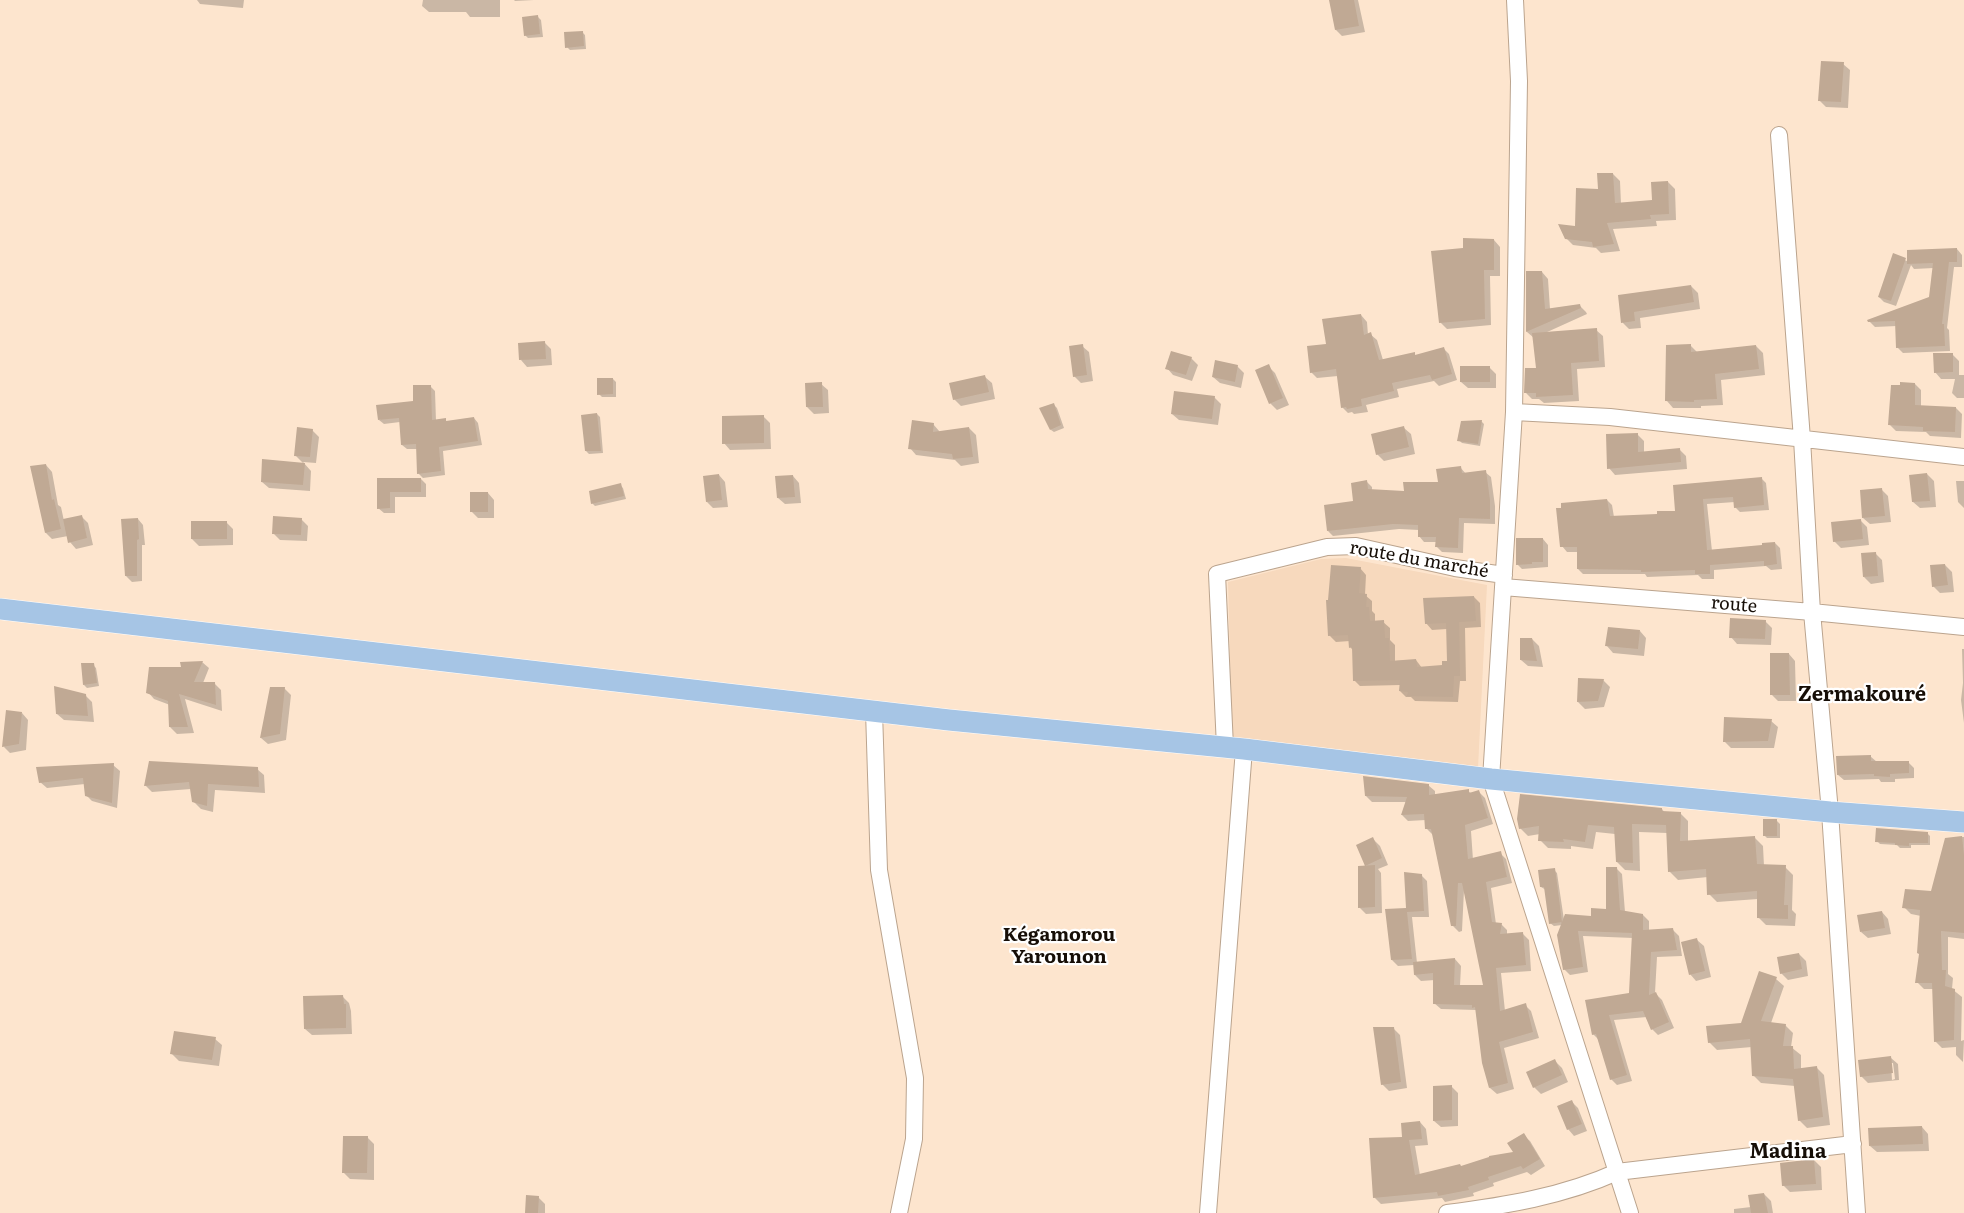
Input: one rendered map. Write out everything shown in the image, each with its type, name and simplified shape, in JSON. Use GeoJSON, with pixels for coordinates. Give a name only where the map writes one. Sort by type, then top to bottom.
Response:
{"type":"FeatureCollection","features":[{"type":"Feature","properties":{"kind":"main road"},"geometry":{"type":"LineString","coordinates":[[0,609],[874,711],[1234,748],[1491,779],[1830,812],[1964,822]]}},
{"type":"Feature","properties":{"kind":"street"},"geometry":{"type":"LineString","coordinates":[[1515,0],[1519,81],[1514,412],[1491,779],[1630,1213]]}},
{"type":"Feature","properties":{"kind":"street"},"geometry":{"type":"LineString","coordinates":[[1779,135],[1802,439],[1812,612],[1830,812],[1857,1213]]}},
{"type":"Feature","properties":{"kind":"street"},"geometry":{"type":"LineString","coordinates":[[1514,412],[1610,417],[1964,457]]}},
{"type":"Feature","properties":{"kind":"street","name":"route du marché"},"geometry":{"type":"LineString","coordinates":[[1234,748],[1217,574],[1327,547],[1356,546],[1455,568],[1503,581]]}},
{"type":"Feature","properties":{"kind":"street","name":"route"},"geometry":{"type":"LineString","coordinates":[[1503,581],[1964,627]]}},
{"type":"Feature","properties":{"kind":"street"},"geometry":{"type":"LineString","coordinates":[[874,711],[879,870],[915,1078],[914,1139],[898,1213]]}},
{"type":"Feature","properties":{"kind":"street"},"geometry":{"type":"LineString","coordinates":[[1208,1213],[1234,748]]}},
{"type":"Feature","properties":{"kind":"street"},"geometry":{"type":"LineString","coordinates":[[1447,1213],[1550,1195],[1592,1183],[1617,1172],[1852,1144]]}},
{"type":"Feature","properties":{"kind":"shaded area"},"geometry":{"type":"Polygon","coordinates":[[[1346,558],[1487,585],[1478,768],[1232,737],[1228,582],[1321,559],[1346,558]]]}},
{"type":"Feature","properties":{"kind":"building"},"geometry":{"type":"Polygon","coordinates":[[[1329,0],[1354,0],[1359,26],[1335,30],[1329,0]]]}},
{"type":"Feature","properties":{"kind":"building"},"geometry":{"type":"Polygon","coordinates":[[[538,15],[540,34],[524,36],[522,17],[538,15]]]}},
{"type":"Feature","properties":{"kind":"building"},"geometry":{"type":"Polygon","coordinates":[[[583,31],[584,46],[565,48],[564,32],[583,31]]]}},
{"type":"Feature","properties":{"kind":"building"},"geometry":{"type":"Polygon","coordinates":[[[1821,61],[1844,62],[1841,102],[1818,101],[1821,61]]]}},
{"type":"Feature","properties":{"kind":"building"},"geometry":{"type":"Polygon","coordinates":[[[1597,173],[1613,173],[1615,203],[1652,200],[1651,182],[1668,181],[1669,214],[1650,215],[1651,219],[1607,223],[1614,244],[1593,247],[1592,242],[1565,239],[1558,224],[1575,226],[1576,188],[1598,189],[1597,173]]]}},
{"type":"Feature","properties":{"kind":"building"},"geometry":{"type":"Polygon","coordinates":[[[1463,238],[1494,239],[1494,270],[1484,270],[1485,319],[1439,323],[1431,251],[1463,248],[1463,238]]]}},
{"type":"Feature","properties":{"kind":"building"},"geometry":{"type":"Polygon","coordinates":[[[1957,248],[1957,262],[1949,262],[1942,324],[1944,324],[1945,346],[1896,348],[1895,321],[1868,322],[1867,320],[1929,297],[1933,263],[1907,264],[1907,250],[1957,248]]]}},
{"type":"Feature","properties":{"kind":"building"},"geometry":{"type":"Polygon","coordinates":[[[1893,253],[1906,258],[1891,301],[1878,297],[1893,253]]]}},
{"type":"Feature","properties":{"kind":"building"},"geometry":{"type":"Polygon","coordinates":[[[1526,271],[1542,271],[1545,309],[1580,304],[1581,308],[1526,332],[1526,271]]]}},
{"type":"Feature","properties":{"kind":"building"},"geometry":{"type":"Polygon","coordinates":[[[1691,285],[1694,302],[1634,312],[1635,321],[1621,323],[1618,295],[1691,285]]]}},
{"type":"Feature","properties":{"kind":"building"},"geometry":{"type":"Polygon","coordinates":[[[1361,314],[1364,335],[1371,332],[1379,360],[1415,352],[1415,355],[1444,347],[1452,374],[1432,380],[1430,375],[1392,383],[1394,391],[1361,399],[1362,406],[1347,409],[1346,407],[1341,408],[1336,369],[1310,373],[1307,346],[1326,344],[1322,319],[1361,314]]]}},
{"type":"Feature","properties":{"kind":"building"},"geometry":{"type":"Polygon","coordinates":[[[1597,328],[1599,361],[1571,363],[1573,395],[1536,397],[1536,393],[1524,393],[1525,368],[1536,368],[1532,333],[1597,328]]]}},
{"type":"Feature","properties":{"kind":"building"},"geometry":{"type":"Polygon","coordinates":[[[545,341],[546,359],[519,360],[518,343],[545,341]]]}},
{"type":"Feature","properties":{"kind":"building"},"geometry":{"type":"Polygon","coordinates":[[[1083,344],[1087,375],[1073,377],[1069,346],[1083,344]]]}},
{"type":"Feature","properties":{"kind":"building"},"geometry":{"type":"Polygon","coordinates":[[[1691,344],[1691,352],[1756,345],[1759,369],[1715,374],[1717,399],[1694,400],[1694,402],[1665,401],[1666,345],[1691,344]]]}},
{"type":"Feature","properties":{"kind":"building"},"geometry":{"type":"Polygon","coordinates":[[[1171,351],[1192,357],[1186,375],[1165,369],[1171,351]]]}},
{"type":"Feature","properties":{"kind":"building"},"geometry":{"type":"Polygon","coordinates":[[[1933,353],[1953,353],[1953,372],[1934,373],[1933,353]]]}},
{"type":"Feature","properties":{"kind":"building"},"geometry":{"type":"Polygon","coordinates":[[[1215,360],[1238,365],[1235,382],[1212,377],[1215,360]]]}},
{"type":"Feature","properties":{"kind":"building"},"geometry":{"type":"Polygon","coordinates":[[[1269,364],[1283,398],[1269,404],[1255,370],[1269,364]]]}},
{"type":"Feature","properties":{"kind":"building"},"geometry":{"type":"Polygon","coordinates":[[[1460,366],[1490,366],[1490,382],[1460,382],[1460,366]]]}},
{"type":"Feature","properties":{"kind":"building"},"geometry":{"type":"Polygon","coordinates":[[[985,375],[989,392],[953,400],[949,383],[985,375]]]}},
{"type":"Feature","properties":{"kind":"building"},"geometry":{"type":"Polygon","coordinates":[[[597,378],[613,378],[613,394],[597,395],[597,378]]]}},
{"type":"Feature","properties":{"kind":"building"},"geometry":{"type":"Polygon","coordinates":[[[822,382],[823,407],[806,407],[805,383],[822,382]]]}},
{"type":"Feature","properties":{"kind":"building"},"geometry":{"type":"Polygon","coordinates":[[[1900,382],[1915,383],[1915,405],[1956,407],[1955,432],[1923,431],[1923,427],[1888,425],[1891,385],[1900,385],[1900,382]]]}},
{"type":"Feature","properties":{"kind":"building"},"geometry":{"type":"Polygon","coordinates":[[[413,385],[431,385],[432,420],[446,418],[446,421],[474,417],[478,441],[439,447],[441,471],[417,474],[416,444],[401,445],[399,418],[378,420],[376,405],[413,401],[413,385]]]}},
{"type":"Feature","properties":{"kind":"building"},"geometry":{"type":"Polygon","coordinates":[[[1174,391],[1215,396],[1212,419],[1171,414],[1174,391]]]}},
{"type":"Feature","properties":{"kind":"building"},"geometry":{"type":"Polygon","coordinates":[[[1054,403],[1061,425],[1050,430],[1039,408],[1054,403]]]}},
{"type":"Feature","properties":{"kind":"building"},"geometry":{"type":"Polygon","coordinates":[[[597,413],[601,451],[585,451],[581,415],[597,413]]]}},
{"type":"Feature","properties":{"kind":"building"},"geometry":{"type":"Polygon","coordinates":[[[764,415],[764,443],[722,444],[722,416],[764,415]]]}},
{"type":"Feature","properties":{"kind":"building"},"geometry":{"type":"Polygon","coordinates":[[[912,420],[934,423],[933,432],[969,427],[973,457],[953,459],[952,454],[908,449],[912,420]]]}},
{"type":"Feature","properties":{"kind":"building"},"geometry":{"type":"Polygon","coordinates":[[[1482,420],[1478,444],[1457,441],[1461,421],[1482,420]]]}},
{"type":"Feature","properties":{"kind":"building"},"geometry":{"type":"Polygon","coordinates":[[[1404,426],[1409,447],[1376,455],[1371,434],[1404,426]]]}},
{"type":"Feature","properties":{"kind":"building"},"geometry":{"type":"Polygon","coordinates":[[[297,427],[313,429],[310,457],[294,456],[297,427]]]}},
{"type":"Feature","properties":{"kind":"building"},"geometry":{"type":"Polygon","coordinates":[[[1638,433],[1638,452],[1680,448],[1681,462],[1607,469],[1606,434],[1638,433]]]}},
{"type":"Feature","properties":{"kind":"building"},"geometry":{"type":"Polygon","coordinates":[[[262,459],[305,463],[303,485],[261,482],[262,459]]]}},
{"type":"Feature","properties":{"kind":"building"},"geometry":{"type":"Polygon","coordinates":[[[46,464],[52,500],[54,499],[61,529],[45,533],[30,466],[46,464]]]}},
{"type":"Feature","properties":{"kind":"building"},"geometry":{"type":"Polygon","coordinates":[[[1461,466],[1462,473],[1486,470],[1490,500],[1490,519],[1459,518],[1458,548],[1435,547],[1436,537],[1418,537],[1418,525],[1393,524],[1327,531],[1324,505],[1353,501],[1351,483],[1367,480],[1368,489],[1404,491],[1403,482],[1438,482],[1436,469],[1461,466]]]}},
{"type":"Feature","properties":{"kind":"building"},"geometry":{"type":"Polygon","coordinates":[[[1927,473],[1930,501],[1912,502],[1909,475],[1927,473]]]}},
{"type":"Feature","properties":{"kind":"building"},"geometry":{"type":"Polygon","coordinates":[[[719,474],[722,500],[706,502],[703,476],[719,474]]]}},
{"type":"Feature","properties":{"kind":"building"},"geometry":{"type":"Polygon","coordinates":[[[793,475],[795,497],[777,498],[775,476],[793,475]]]}},
{"type":"Feature","properties":{"kind":"building"},"geometry":{"type":"Polygon","coordinates":[[[1762,477],[1764,505],[1734,508],[1733,497],[1703,499],[1707,550],[1775,542],[1777,564],[1764,566],[1764,561],[1710,565],[1710,574],[1695,574],[1695,570],[1641,572],[1641,570],[1577,569],[1577,547],[1560,547],[1556,508],[1561,508],[1561,503],[1607,499],[1610,516],[1657,514],[1657,511],[1675,511],[1673,485],[1762,477]]]}},
{"type":"Feature","properties":{"kind":"building"},"geometry":{"type":"Polygon","coordinates":[[[377,478],[421,478],[421,492],[390,492],[390,508],[377,509],[377,478]]]}},
{"type":"Feature","properties":{"kind":"building"},"geometry":{"type":"Polygon","coordinates":[[[621,483],[624,496],[591,504],[589,491],[621,483]]]}},
{"type":"Feature","properties":{"kind":"building"},"geometry":{"type":"Polygon","coordinates":[[[1882,488],[1885,516],[1862,518],[1860,490],[1882,488]]]}},
{"type":"Feature","properties":{"kind":"building"},"geometry":{"type":"Polygon","coordinates":[[[470,492],[488,492],[488,512],[470,512],[470,492]]]}},
{"type":"Feature","properties":{"kind":"building"},"geometry":{"type":"Polygon","coordinates":[[[82,515],[87,538],[68,543],[63,519],[82,515]]]}},
{"type":"Feature","properties":{"kind":"building"},"geometry":{"type":"Polygon","coordinates":[[[273,516],[302,518],[301,535],[272,534],[273,516]]]}},
{"type":"Feature","properties":{"kind":"building"},"geometry":{"type":"Polygon","coordinates":[[[138,518],[137,576],[125,576],[121,519],[138,518]]]}},
{"type":"Feature","properties":{"kind":"building"},"geometry":{"type":"Polygon","coordinates":[[[1861,519],[1863,539],[1833,542],[1831,522],[1861,519]]]}},
{"type":"Feature","properties":{"kind":"building"},"geometry":{"type":"Polygon","coordinates":[[[191,521],[227,521],[227,539],[191,539],[191,521]]]}},
{"type":"Feature","properties":{"kind":"building"},"geometry":{"type":"Polygon","coordinates":[[[1516,538],[1543,538],[1543,562],[1516,565],[1516,538]]]}},
{"type":"Feature","properties":{"kind":"building"},"geometry":{"type":"Polygon","coordinates":[[[1876,552],[1878,576],[1863,577],[1861,553],[1876,552]]]}},
{"type":"Feature","properties":{"kind":"building"},"geometry":{"type":"Polygon","coordinates":[[[1945,564],[1948,585],[1932,587],[1930,565],[1945,564]]]}},
{"type":"Feature","properties":{"kind":"building"},"geometry":{"type":"Polygon","coordinates":[[[1331,565],[1361,567],[1359,593],[1367,594],[1366,607],[1369,607],[1370,621],[1384,620],[1385,638],[1389,638],[1390,661],[1416,659],[1417,667],[1442,665],[1442,661],[1447,661],[1446,623],[1425,624],[1423,598],[1474,596],[1476,621],[1459,622],[1460,676],[1454,676],[1453,697],[1407,696],[1408,692],[1399,691],[1400,680],[1353,681],[1352,647],[1349,648],[1348,635],[1328,636],[1326,600],[1328,600],[1331,565]]]}},
{"type":"Feature","properties":{"kind":"building"},"geometry":{"type":"Polygon","coordinates":[[[1730,618],[1766,620],[1765,639],[1729,638],[1730,618]]]}},
{"type":"Feature","properties":{"kind":"building"},"geometry":{"type":"Polygon","coordinates":[[[1608,627],[1640,630],[1638,649],[1605,646],[1608,627]]]}},
{"type":"Feature","properties":{"kind":"building"},"geometry":{"type":"Polygon","coordinates":[[[1520,638],[1532,638],[1537,661],[1520,660],[1520,638]]]}},
{"type":"Feature","properties":{"kind":"building"},"geometry":{"type":"Polygon","coordinates":[[[1770,653],[1789,653],[1790,695],[1770,695],[1770,653]]]}},
{"type":"Feature","properties":{"kind":"building"},"geometry":{"type":"Polygon","coordinates":[[[203,661],[194,682],[215,682],[216,705],[179,694],[188,727],[169,727],[168,701],[146,693],[149,667],[181,667],[180,662],[203,661]]]}},
{"type":"Feature","properties":{"kind":"building"},"geometry":{"type":"Polygon","coordinates":[[[81,663],[94,663],[97,683],[83,685],[81,663]]]}},
{"type":"Feature","properties":{"kind":"building"},"geometry":{"type":"Polygon","coordinates":[[[1578,678],[1604,679],[1598,701],[1577,702],[1578,678]]]}},
{"type":"Feature","properties":{"kind":"building"},"geometry":{"type":"Polygon","coordinates":[[[54,686],[86,694],[88,716],[56,714],[54,686]]]}},
{"type":"Feature","properties":{"kind":"building"},"geometry":{"type":"Polygon","coordinates":[[[270,687],[285,687],[280,734],[260,738],[270,687]]]}},
{"type":"Feature","properties":{"kind":"building"},"geometry":{"type":"Polygon","coordinates":[[[6,710],[22,712],[19,744],[2,747],[6,710]]]}},
{"type":"Feature","properties":{"kind":"building"},"geometry":{"type":"Polygon","coordinates":[[[1724,717],[1772,719],[1768,741],[1723,742],[1724,717]]]}},
{"type":"Feature","properties":{"kind":"building"},"geometry":{"type":"Polygon","coordinates":[[[1871,755],[1871,761],[1909,761],[1909,773],[1890,774],[1890,777],[1874,776],[1874,774],[1837,775],[1836,756],[1871,755]]]}},
{"type":"Feature","properties":{"kind":"building"},"geometry":{"type":"Polygon","coordinates":[[[149,761],[258,767],[259,787],[208,784],[207,806],[192,802],[189,782],[144,786],[149,761]]]}},
{"type":"Feature","properties":{"kind":"building"},"geometry":{"type":"Polygon","coordinates":[[[114,763],[112,803],[85,796],[83,778],[39,783],[36,767],[114,763]]]}},
{"type":"Feature","properties":{"kind":"building"},"geometry":{"type":"Polygon","coordinates":[[[1363,776],[1429,784],[1429,795],[1469,789],[1469,793],[1479,790],[1488,818],[1465,825],[1468,859],[1501,851],[1507,877],[1486,882],[1492,922],[1502,923],[1500,934],[1523,932],[1526,965],[1496,968],[1500,1011],[1526,1003],[1533,1032],[1499,1042],[1508,1083],[1489,1088],[1482,1063],[1475,1007],[1472,1008],[1472,1005],[1433,1004],[1433,973],[1414,975],[1413,962],[1455,958],[1454,985],[1483,985],[1462,883],[1458,883],[1456,926],[1451,926],[1431,829],[1425,829],[1424,814],[1401,815],[1407,797],[1365,796],[1363,776]]]}},
{"type":"Feature","properties":{"kind":"building"},"geometry":{"type":"Polygon","coordinates":[[[1520,794],[1662,808],[1662,811],[1681,812],[1680,841],[1755,836],[1757,864],[1786,865],[1784,905],[1788,905],[1788,919],[1757,918],[1757,891],[1707,895],[1706,869],[1668,872],[1666,825],[1632,824],[1633,863],[1616,862],[1614,827],[1588,825],[1585,842],[1563,839],[1564,842],[1538,841],[1539,826],[1519,829],[1517,819],[1520,794]]]}},
{"type":"Feature","properties":{"kind":"building"},"geometry":{"type":"Polygon","coordinates":[[[1763,819],[1777,819],[1777,836],[1763,836],[1763,819]]]}},
{"type":"Feature","properties":{"kind":"building"},"geometry":{"type":"Polygon","coordinates":[[[1876,828],[1928,832],[1928,843],[1909,843],[1909,846],[1875,842],[1876,828]]]}},
{"type":"Feature","properties":{"kind":"building"},"geometry":{"type":"Polygon","coordinates":[[[1962,836],[1964,855],[1964,933],[1941,931],[1942,970],[1946,970],[1945,986],[1955,989],[1954,1040],[1934,1042],[1932,983],[1915,983],[1919,954],[1917,953],[1920,910],[1902,908],[1905,889],[1931,891],[1945,838],[1962,836]]]}},
{"type":"Feature","properties":{"kind":"building"},"geometry":{"type":"Polygon","coordinates":[[[1373,837],[1382,858],[1365,866],[1356,845],[1373,837]]]}},
{"type":"Feature","properties":{"kind":"building"},"geometry":{"type":"Polygon","coordinates":[[[1375,865],[1375,907],[1358,908],[1358,866],[1375,865]]]}},
{"type":"Feature","properties":{"kind":"building"},"geometry":{"type":"Polygon","coordinates":[[[1606,867],[1617,867],[1620,910],[1643,914],[1643,930],[1673,928],[1677,950],[1651,952],[1649,995],[1656,992],[1669,1022],[1651,1030],[1643,1011],[1609,1015],[1627,1075],[1610,1080],[1596,1034],[1592,1035],[1585,1000],[1629,993],[1632,933],[1578,931],[1583,967],[1563,970],[1557,935],[1565,914],[1591,916],[1591,908],[1606,909],[1606,867]]]}},
{"type":"Feature","properties":{"kind":"building"},"geometry":{"type":"Polygon","coordinates":[[[1555,868],[1562,922],[1549,924],[1544,887],[1540,887],[1538,870],[1555,868]]]}},
{"type":"Feature","properties":{"kind":"building"},"geometry":{"type":"Polygon","coordinates":[[[1404,872],[1422,874],[1424,911],[1407,912],[1412,959],[1391,960],[1385,909],[1406,908],[1404,872]]]}},
{"type":"Feature","properties":{"kind":"building"},"geometry":{"type":"Polygon","coordinates":[[[1882,911],[1885,928],[1860,932],[1857,915],[1882,911]]]}},
{"type":"Feature","properties":{"kind":"building"},"geometry":{"type":"Polygon","coordinates":[[[1697,938],[1705,971],[1689,975],[1681,942],[1697,938]]]}},
{"type":"Feature","properties":{"kind":"building"},"geometry":{"type":"Polygon","coordinates":[[[1799,953],[1802,969],[1780,974],[1777,957],[1799,953]]]}},
{"type":"Feature","properties":{"kind":"building"},"geometry":{"type":"Polygon","coordinates":[[[1759,971],[1777,977],[1761,1021],[1786,1024],[1783,1046],[1793,1046],[1794,1069],[1817,1066],[1823,1117],[1798,1121],[1793,1079],[1752,1076],[1750,1039],[1708,1043],[1706,1026],[1741,1023],[1759,971]]]}},
{"type":"Feature","properties":{"kind":"building"},"geometry":{"type":"Polygon","coordinates":[[[343,995],[344,1004],[346,1004],[346,1028],[304,1029],[303,996],[343,995]]]}},
{"type":"Feature","properties":{"kind":"building"},"geometry":{"type":"Polygon","coordinates":[[[1373,1027],[1394,1027],[1401,1082],[1381,1085],[1373,1027]]]}},
{"type":"Feature","properties":{"kind":"building"},"geometry":{"type":"Polygon","coordinates":[[[174,1031],[216,1037],[212,1060],[170,1054],[174,1031]]]}},
{"type":"Feature","properties":{"kind":"building"},"geometry":{"type":"Polygon","coordinates":[[[1891,1056],[1893,1073],[1860,1077],[1858,1060],[1891,1056]]]}},
{"type":"Feature","properties":{"kind":"building"},"geometry":{"type":"Polygon","coordinates":[[[1555,1059],[1562,1075],[1533,1088],[1526,1072],[1555,1059]]]}},
{"type":"Feature","properties":{"kind":"building"},"geometry":{"type":"Polygon","coordinates":[[[1452,1085],[1452,1120],[1433,1121],[1433,1086],[1452,1085]]]}},
{"type":"Feature","properties":{"kind":"building"},"geometry":{"type":"Polygon","coordinates":[[[1572,1100],[1582,1124],[1567,1130],[1557,1106],[1572,1100]]]}},
{"type":"Feature","properties":{"kind":"building"},"geometry":{"type":"Polygon","coordinates":[[[1420,1121],[1422,1139],[1409,1140],[1415,1175],[1460,1164],[1461,1166],[1489,1156],[1513,1152],[1507,1143],[1524,1133],[1540,1159],[1523,1169],[1521,1166],[1488,1177],[1489,1180],[1468,1187],[1469,1190],[1438,1196],[1437,1192],[1373,1198],[1369,1138],[1402,1137],[1401,1123],[1420,1121]]]}},
{"type":"Feature","properties":{"kind":"building"},"geometry":{"type":"Polygon","coordinates":[[[1922,1126],[1923,1144],[1869,1146],[1868,1128],[1922,1126]]]}},
{"type":"Feature","properties":{"kind":"building"},"geometry":{"type":"Polygon","coordinates":[[[343,1136],[368,1136],[367,1173],[342,1173],[343,1136]]]}},
{"type":"Feature","properties":{"kind":"building"},"geometry":{"type":"Polygon","coordinates":[[[1814,1159],[1816,1184],[1782,1186],[1780,1163],[1814,1159]]]}},
{"type":"Feature","properties":{"kind":"building"},"geometry":{"type":"Polygon","coordinates":[[[1764,1193],[1768,1213],[1751,1213],[1748,1195],[1764,1193]]]}},
{"type":"Feature","properties":{"kind":"building"},"geometry":{"type":"Polygon","coordinates":[[[526,1195],[539,1196],[538,1213],[525,1213],[526,1195]]]}},
{"type":"Feature","properties":{"kind":"district","name":"Zermakouré"},"geometry":{"type":"Point","coordinates":[1862,695]}},
{"type":"Feature","properties":{"kind":"district","name":"Kégamorou Yarounon"},"geometry":{"type":"Point","coordinates":[1059,946]}},
{"type":"Feature","properties":{"kind":"district","name":"Madina"},"geometry":{"type":"Point","coordinates":[1788,1152]}}]}
